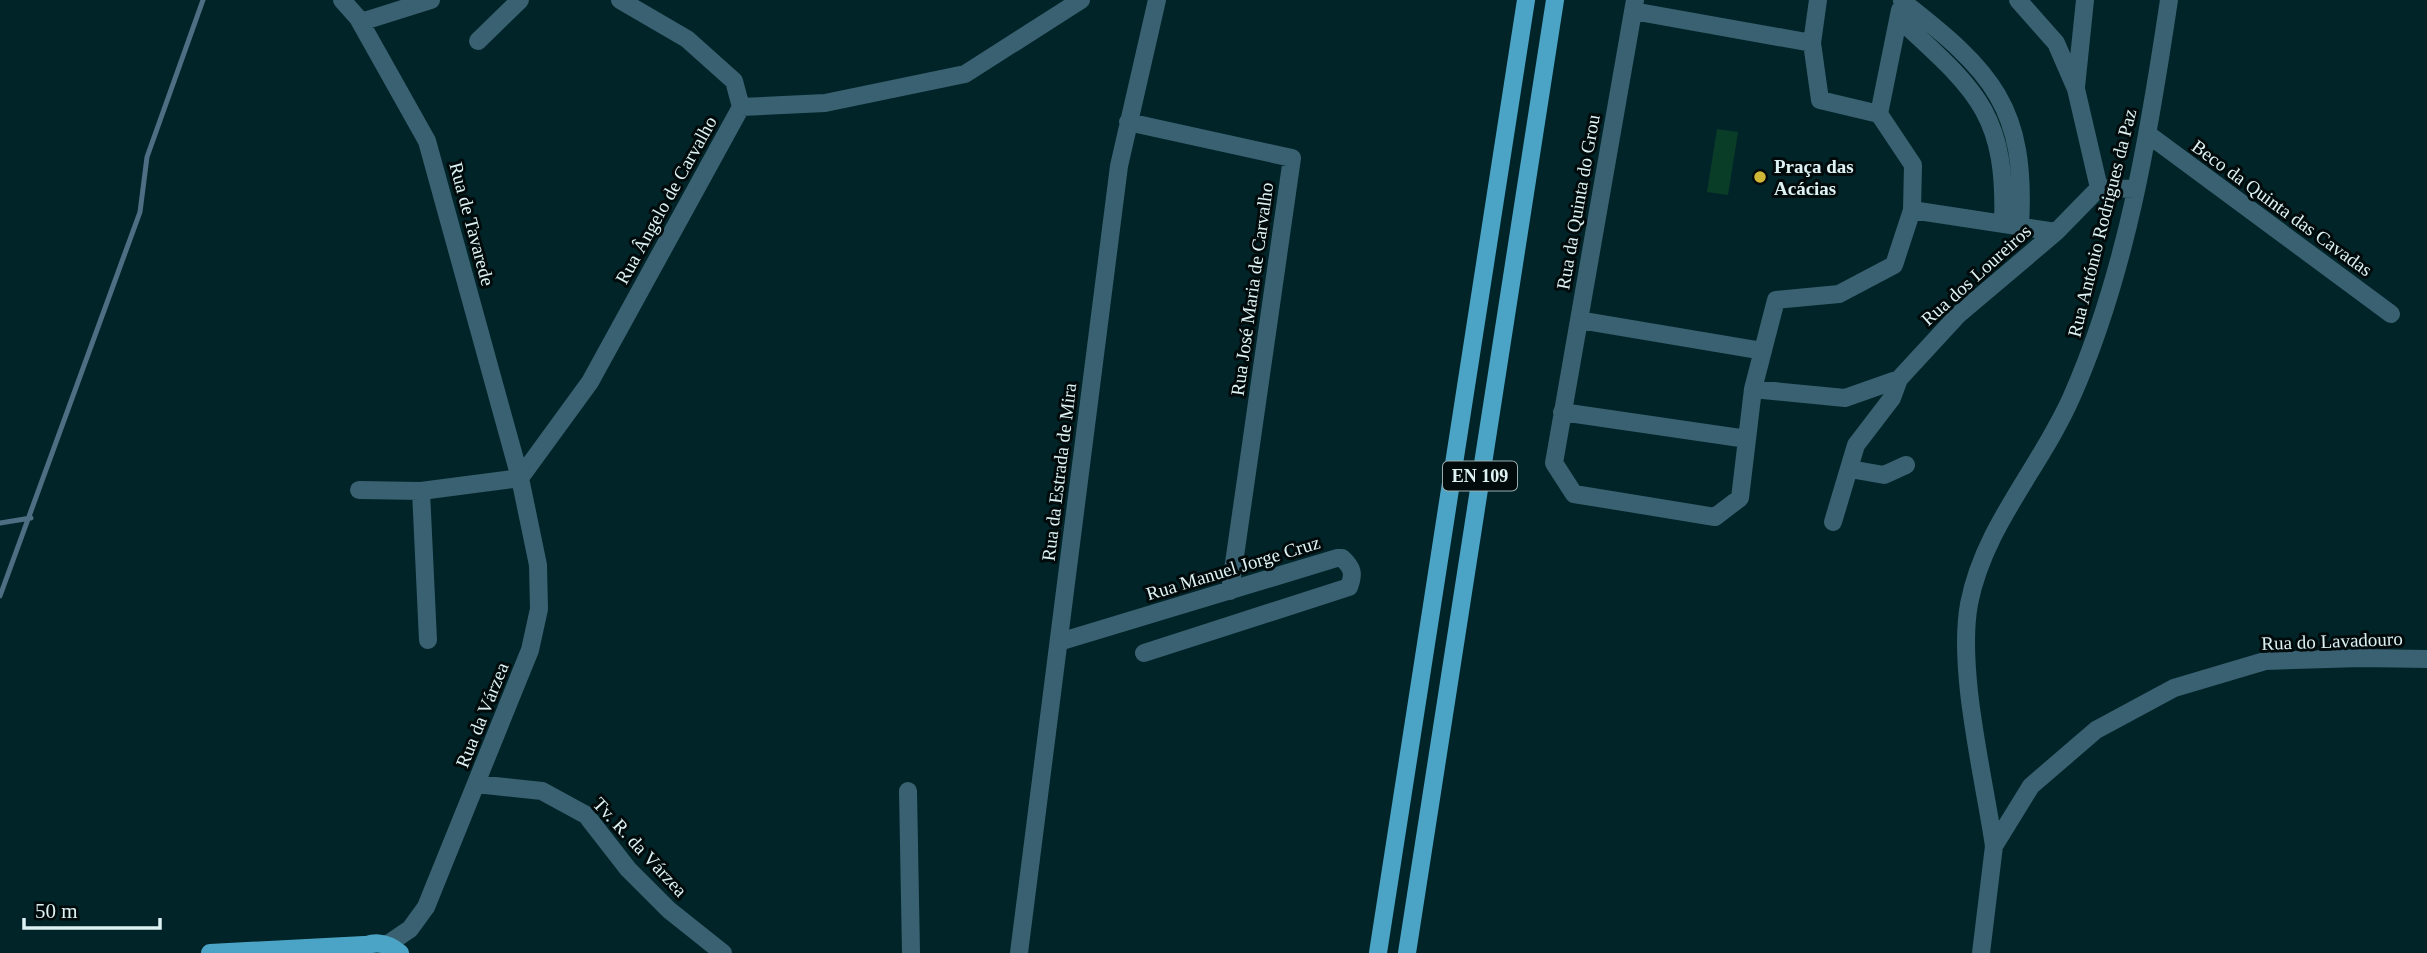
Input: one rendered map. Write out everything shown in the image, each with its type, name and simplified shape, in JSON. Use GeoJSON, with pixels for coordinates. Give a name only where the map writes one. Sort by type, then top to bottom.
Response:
{"type":"FeatureCollection","features":[{"type":"Feature","properties":{"kind":"main road","name":"EN 109"},"geometry":{"type":"LineString","coordinates":[[1378,953],[1526,0]]}},
{"type":"Feature","properties":{"kind":"main road","name":"EN 109"},"geometry":{"type":"LineString","coordinates":[[1406,953],[1555,0]]}},
{"type":"Feature","properties":{"kind":"main road"},"geometry":{"type":"LineString","coordinates":[[210,953],[395,949],[418,953]]}},
{"type":"Feature","properties":{"kind":"street","name":"Rua de Tavarede"},"geometry":{"type":"LineString","coordinates":[[342,0],[361,22],[427,141],[520,478]]}},
{"type":"Feature","properties":{"kind":"street"},"geometry":{"type":"LineString","coordinates":[[361,22],[431,0]]}},
{"type":"Feature","properties":{"kind":"street"},"geometry":{"type":"LineString","coordinates":[[478,41],[520,0]]}},
{"type":"Feature","properties":{"kind":"street"},"geometry":{"type":"LineString","coordinates":[[620,0],[687,39],[706,55],[734,81],[741,107]]}},
{"type":"Feature","properties":{"kind":"street","name":"Rua Ângelo de Carvalho"},"geometry":{"type":"LineString","coordinates":[[520,478],[590,382],[741,107],[825,103],[965,74],[1081,0]]}},
{"type":"Feature","properties":{"kind":"street","name":"Rua da Estrada de Mira"},"geometry":{"type":"LineString","coordinates":[[1019,953],[1119,166],[1157,0]]}},
{"type":"Feature","properties":{"kind":"street"},"geometry":{"type":"LineString","coordinates":[[1818,0],[1812,43],[1820,100],[1879,114],[1913,165],[1912,210],[2056,232]]}},
{"type":"Feature","properties":{"kind":"street"},"geometry":{"type":"LineString","coordinates":[[2018,0],[2056,43],[2076,89],[2099,188],[2136,188]]}},
{"type":"Feature","properties":{"kind":"street"},"geometry":{"type":"LineString","coordinates":[[2076,89],[2085,0]]}},
{"type":"Feature","properties":{"kind":"street","name":"Rua António Rodrigues da Paz"},"geometry":{"type":"LineString","coordinates":[[1994,846],[1966,661],[1969,605],[1984,551],[2071,399],[2098,333],[2149,135],[2169,0]]}},
{"type":"Feature","properties":{"kind":"street"},"geometry":{"type":"LineString","coordinates":[[1634,6],[1812,43]]}},
{"type":"Feature","properties":{"kind":"street","name":"Rua da Quinta do Grou"},"geometry":{"type":"LineString","coordinates":[[1634,6],[1554,463],[1574,494],[1715,517],[1740,498],[1754,389],[1776,300],[1839,294],[1894,265],[1912,210]]}},
{"type":"Feature","properties":{"kind":"street"},"geometry":{"type":"LineString","coordinates":[[1879,114],[1901,6]]}},
{"type":"Feature","properties":{"kind":"street"},"geometry":{"type":"LineString","coordinates":[[1901,6],[1967,83],[1985,112],[2001,155],[2012,225]]}},
{"type":"Feature","properties":{"kind":"street","name":"Rua José Maria de Carvalho"},"geometry":{"type":"LineString","coordinates":[[1128,122],[1292,158],[1230,591]]}},
{"type":"Feature","properties":{"kind":"street","name":"Beco da Quinta das Cavadas"},"geometry":{"type":"LineString","coordinates":[[2149,135],[2391,314]]}},
{"type":"Feature","properties":{"kind":"street","name":"Rua dos Loureiros"},"geometry":{"type":"LineString","coordinates":[[1754,389],[1845,398],[1899,379],[1958,315],[2056,232],[2099,188]]}},
{"type":"Feature","properties":{"kind":"street"},"geometry":{"type":"LineString","coordinates":[[1579,320],[1763,351]]}},
{"type":"Feature","properties":{"kind":"street"},"geometry":{"type":"LineString","coordinates":[[1833,522],[1856,445],[1892,398],[1899,379]]}},
{"type":"Feature","properties":{"kind":"street"},"geometry":{"type":"LineString","coordinates":[[1562,412],[1747,439]]}},
{"type":"Feature","properties":{"kind":"street"},"geometry":{"type":"LineString","coordinates":[[1850,469],[1884,474],[1906,465]]}},
{"type":"Feature","properties":{"kind":"street"},"geometry":{"type":"LineString","coordinates":[[359,490],[421,491],[520,478]]}},
{"type":"Feature","properties":{"kind":"street","name":"Rua da Várzea"},"geometry":{"type":"LineString","coordinates":[[395,949],[426,907],[530,650],[539,609],[538,565],[520,478]]}},
{"type":"Feature","properties":{"kind":"street"},"geometry":{"type":"LineString","coordinates":[[421,491],[428,640]]}},
{"type":"Feature","properties":{"kind":"street","name":"Rua Manuel Jorge Cruz"},"geometry":{"type":"LineString","coordinates":[[1059,642],[1337,558],[1342,558],[1349,565],[1353,575],[1349,587],[1144,653]]}},
{"type":"Feature","properties":{"kind":"street","name":"Rua do Lavadouro"},"geometry":{"type":"LineString","coordinates":[[1981,953],[1994,846],[2031,786],[2096,730],[2174,688],[2266,661],[2427,659]]}},
{"type":"Feature","properties":{"kind":"street","name":"Tv. R. da Várzea"},"geometry":{"type":"LineString","coordinates":[[476,784],[542,791],[586,815],[644,885],[669,910],[723,953]]}},
{"type":"Feature","properties":{"kind":"street"},"geometry":{"type":"LineString","coordinates":[[908,791],[911,953]]}},
{"type":"Feature","properties":{"kind":"green space"},"geometry":{"type":"Polygon","coordinates":[[[1717,129],[1738,132],[1728,195],[1707,192],[1717,129]]]}},
{"type":"Feature","properties":{"kind":"waterway"},"geometry":{"type":"LineString","coordinates":[[0,596],[140,212],[147,157],[203,0]]}},
{"type":"Feature","properties":{"kind":"waterway"},"geometry":{"type":"LineString","coordinates":[[0,523],[31,518]]}},
{"type":"Feature","properties":{"kind":"place","name":"Praça das Acácias"},"geometry":{"type":"Point","coordinates":[1760,177]}}]}
